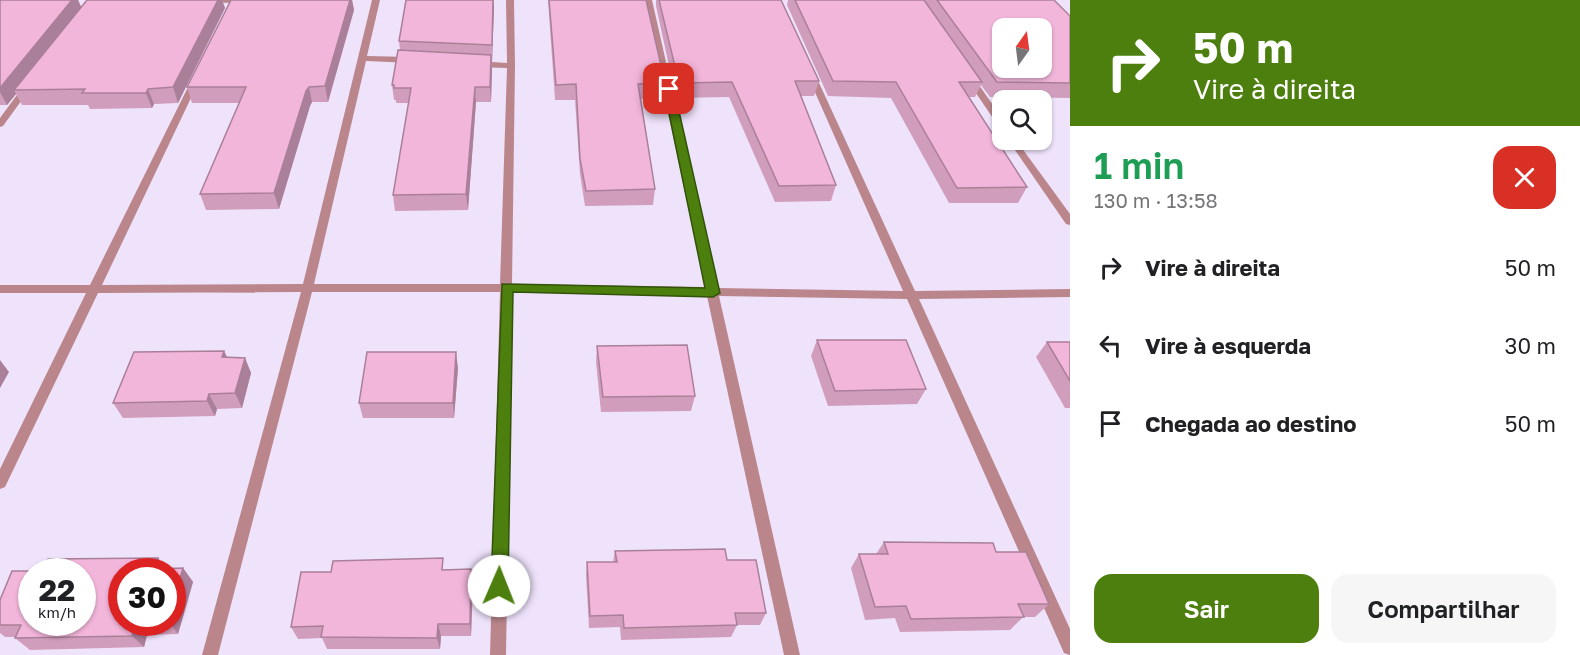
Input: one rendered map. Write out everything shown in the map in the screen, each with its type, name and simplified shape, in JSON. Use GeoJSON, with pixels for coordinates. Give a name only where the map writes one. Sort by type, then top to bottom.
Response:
{"type":"FeatureCollection","features":[{"type":"Feature","properties":{"kind":"street"},"geometry":{"type":"LineString","coordinates":[[197,0],[233,4]]}},
{"type":"Feature","properties":{"kind":"street"},"geometry":{"type":"LineString","coordinates":[[210,655],[307,290],[376,0]]}},
{"type":"Feature","properties":{"kind":"street"},"geometry":{"type":"LineString","coordinates":[[498,655],[511,66],[510,0]]}},
{"type":"Feature","properties":{"kind":"street"},"geometry":{"type":"LineString","coordinates":[[648,0],[792,655]]}},
{"type":"Feature","properties":{"kind":"street"},"geometry":{"type":"LineString","coordinates":[[362,58],[419,61]]}},
{"type":"Feature","properties":{"kind":"street"},"geometry":{"type":"LineString","coordinates":[[0,483],[203,63]]}},
{"type":"Feature","properties":{"kind":"street"},"geometry":{"type":"LineString","coordinates":[[465,63],[511,66]]}},
{"type":"Feature","properties":{"kind":"street"},"geometry":{"type":"LineString","coordinates":[[807,65],[1070,647]]}},
{"type":"Feature","properties":{"kind":"street"},"geometry":{"type":"LineString","coordinates":[[962,67],[992,110]]}},
{"type":"Feature","properties":{"kind":"street"},"geometry":{"type":"LineString","coordinates":[[0,124],[32,81]]}},
{"type":"Feature","properties":{"kind":"street"},"geometry":{"type":"LineString","coordinates":[[1019,150],[1070,222]]}},
{"type":"Feature","properties":{"kind":"street"},"geometry":{"type":"LineString","coordinates":[[0,289],[506,288],[713,293],[1070,293]]}},
{"type":"Feature","properties":{"kind":"building"},"geometry":{"type":"Polygon","coordinates":[[[0,0],[72,0],[0,88],[0,0]]]}},
{"type":"Feature","properties":{"kind":"building"},"geometry":{"type":"Polygon","coordinates":[[[87,0],[218,0],[173,87],[148,89],[146,93],[82,93],[85,89],[14,90],[87,0]]]}},
{"type":"Feature","properties":{"kind":"building"},"geometry":{"type":"Polygon","coordinates":[[[231,0],[350,0],[325,86],[309,87],[306,91],[274,193],[200,194],[246,87],[187,87],[231,0]]]}},
{"type":"Feature","properties":{"kind":"building"},"geometry":{"type":"Polygon","coordinates":[[[406,0],[493,0],[492,45],[399,41],[406,0]]]}},
{"type":"Feature","properties":{"kind":"building"},"geometry":{"type":"Polygon","coordinates":[[[549,0],[646,0],[665,83],[638,84],[655,189],[586,191],[580,159],[576,84],[556,85],[549,0]]]}},
{"type":"Feature","properties":{"kind":"building"},"geometry":{"type":"Polygon","coordinates":[[[659,0],[781,0],[819,81],[795,81],[836,185],[779,186],[732,82],[679,83],[659,0]]]}},
{"type":"Feature","properties":{"kind":"building"},"geometry":{"type":"Polygon","coordinates":[[[795,0],[924,0],[982,82],[959,82],[992,133],[992,150],[1003,150],[1027,187],[957,188],[896,82],[833,81],[795,0]]]}},
{"type":"Feature","properties":{"kind":"building"},"geometry":{"type":"Polygon","coordinates":[[[937,0],[1054,0],[1070,16],[1070,83],[997,82],[994,78],[1052,78],[1052,18],[992,18],[992,75],[937,0]]]}},
{"type":"Feature","properties":{"kind":"building"},"geometry":{"type":"Polygon","coordinates":[[[398,50],[491,55],[490,87],[475,87],[466,194],[393,195],[411,88],[394,88],[392,85],[398,50]]]}},
{"type":"Feature","properties":{"kind":"building"},"geometry":{"type":"Polygon","coordinates":[[[817,340],[906,340],[926,389],[835,391],[817,340]]]}},
{"type":"Feature","properties":{"kind":"building"},"geometry":{"type":"Polygon","coordinates":[[[1047,342],[1070,342],[1070,381],[1047,342]]]}},
{"type":"Feature","properties":{"kind":"building"},"geometry":{"type":"Polygon","coordinates":[[[687,345],[695,396],[603,397],[597,346],[687,345]]]}},
{"type":"Feature","properties":{"kind":"building"},"geometry":{"type":"Polygon","coordinates":[[[224,351],[222,357],[245,358],[235,393],[209,394],[207,401],[113,403],[134,352],[224,351]]]}},
{"type":"Feature","properties":{"kind":"building"},"geometry":{"type":"Polygon","coordinates":[[[367,352],[456,352],[453,403],[359,403],[367,352]]]}},
{"type":"Feature","properties":{"kind":"building"},"geometry":{"type":"Polygon","coordinates":[[[884,542],[993,543],[996,552],[1026,552],[1049,604],[1018,604],[1024,617],[911,619],[906,606],[875,607],[859,554],[888,554],[884,542]]]}},
{"type":"Feature","properties":{"kind":"building"},"geometry":{"type":"Polygon","coordinates":[[[725,549],[727,560],[756,560],[766,613],[735,613],[737,625],[624,628],[623,615],[590,616],[587,562],[617,562],[615,551],[725,549]]]}},
{"type":"Feature","properties":{"kind":"building"},"geometry":{"type":"Polygon","coordinates":[[[108,558],[108,636],[132,636],[15,638],[18,632],[18,636],[96,636],[96,559],[108,558]]]}},
{"type":"Feature","properties":{"kind":"building"},"geometry":{"type":"Polygon","coordinates":[[[443,558],[442,570],[471,569],[470,624],[438,624],[437,638],[321,637],[323,626],[291,627],[301,572],[331,572],[333,561],[443,558]]]}},
{"type":"Feature","properties":{"kind":"building"},"geometry":{"type":"Polygon","coordinates":[[[12,571],[18,571],[18,625],[0,625],[0,600],[12,571]]]}},
{"type":"Feature","properties":{"kind":"route"},"geometry":{"type":"LineString","coordinates":[[499,586],[506,288],[713,293],[669,89]]}}]}
